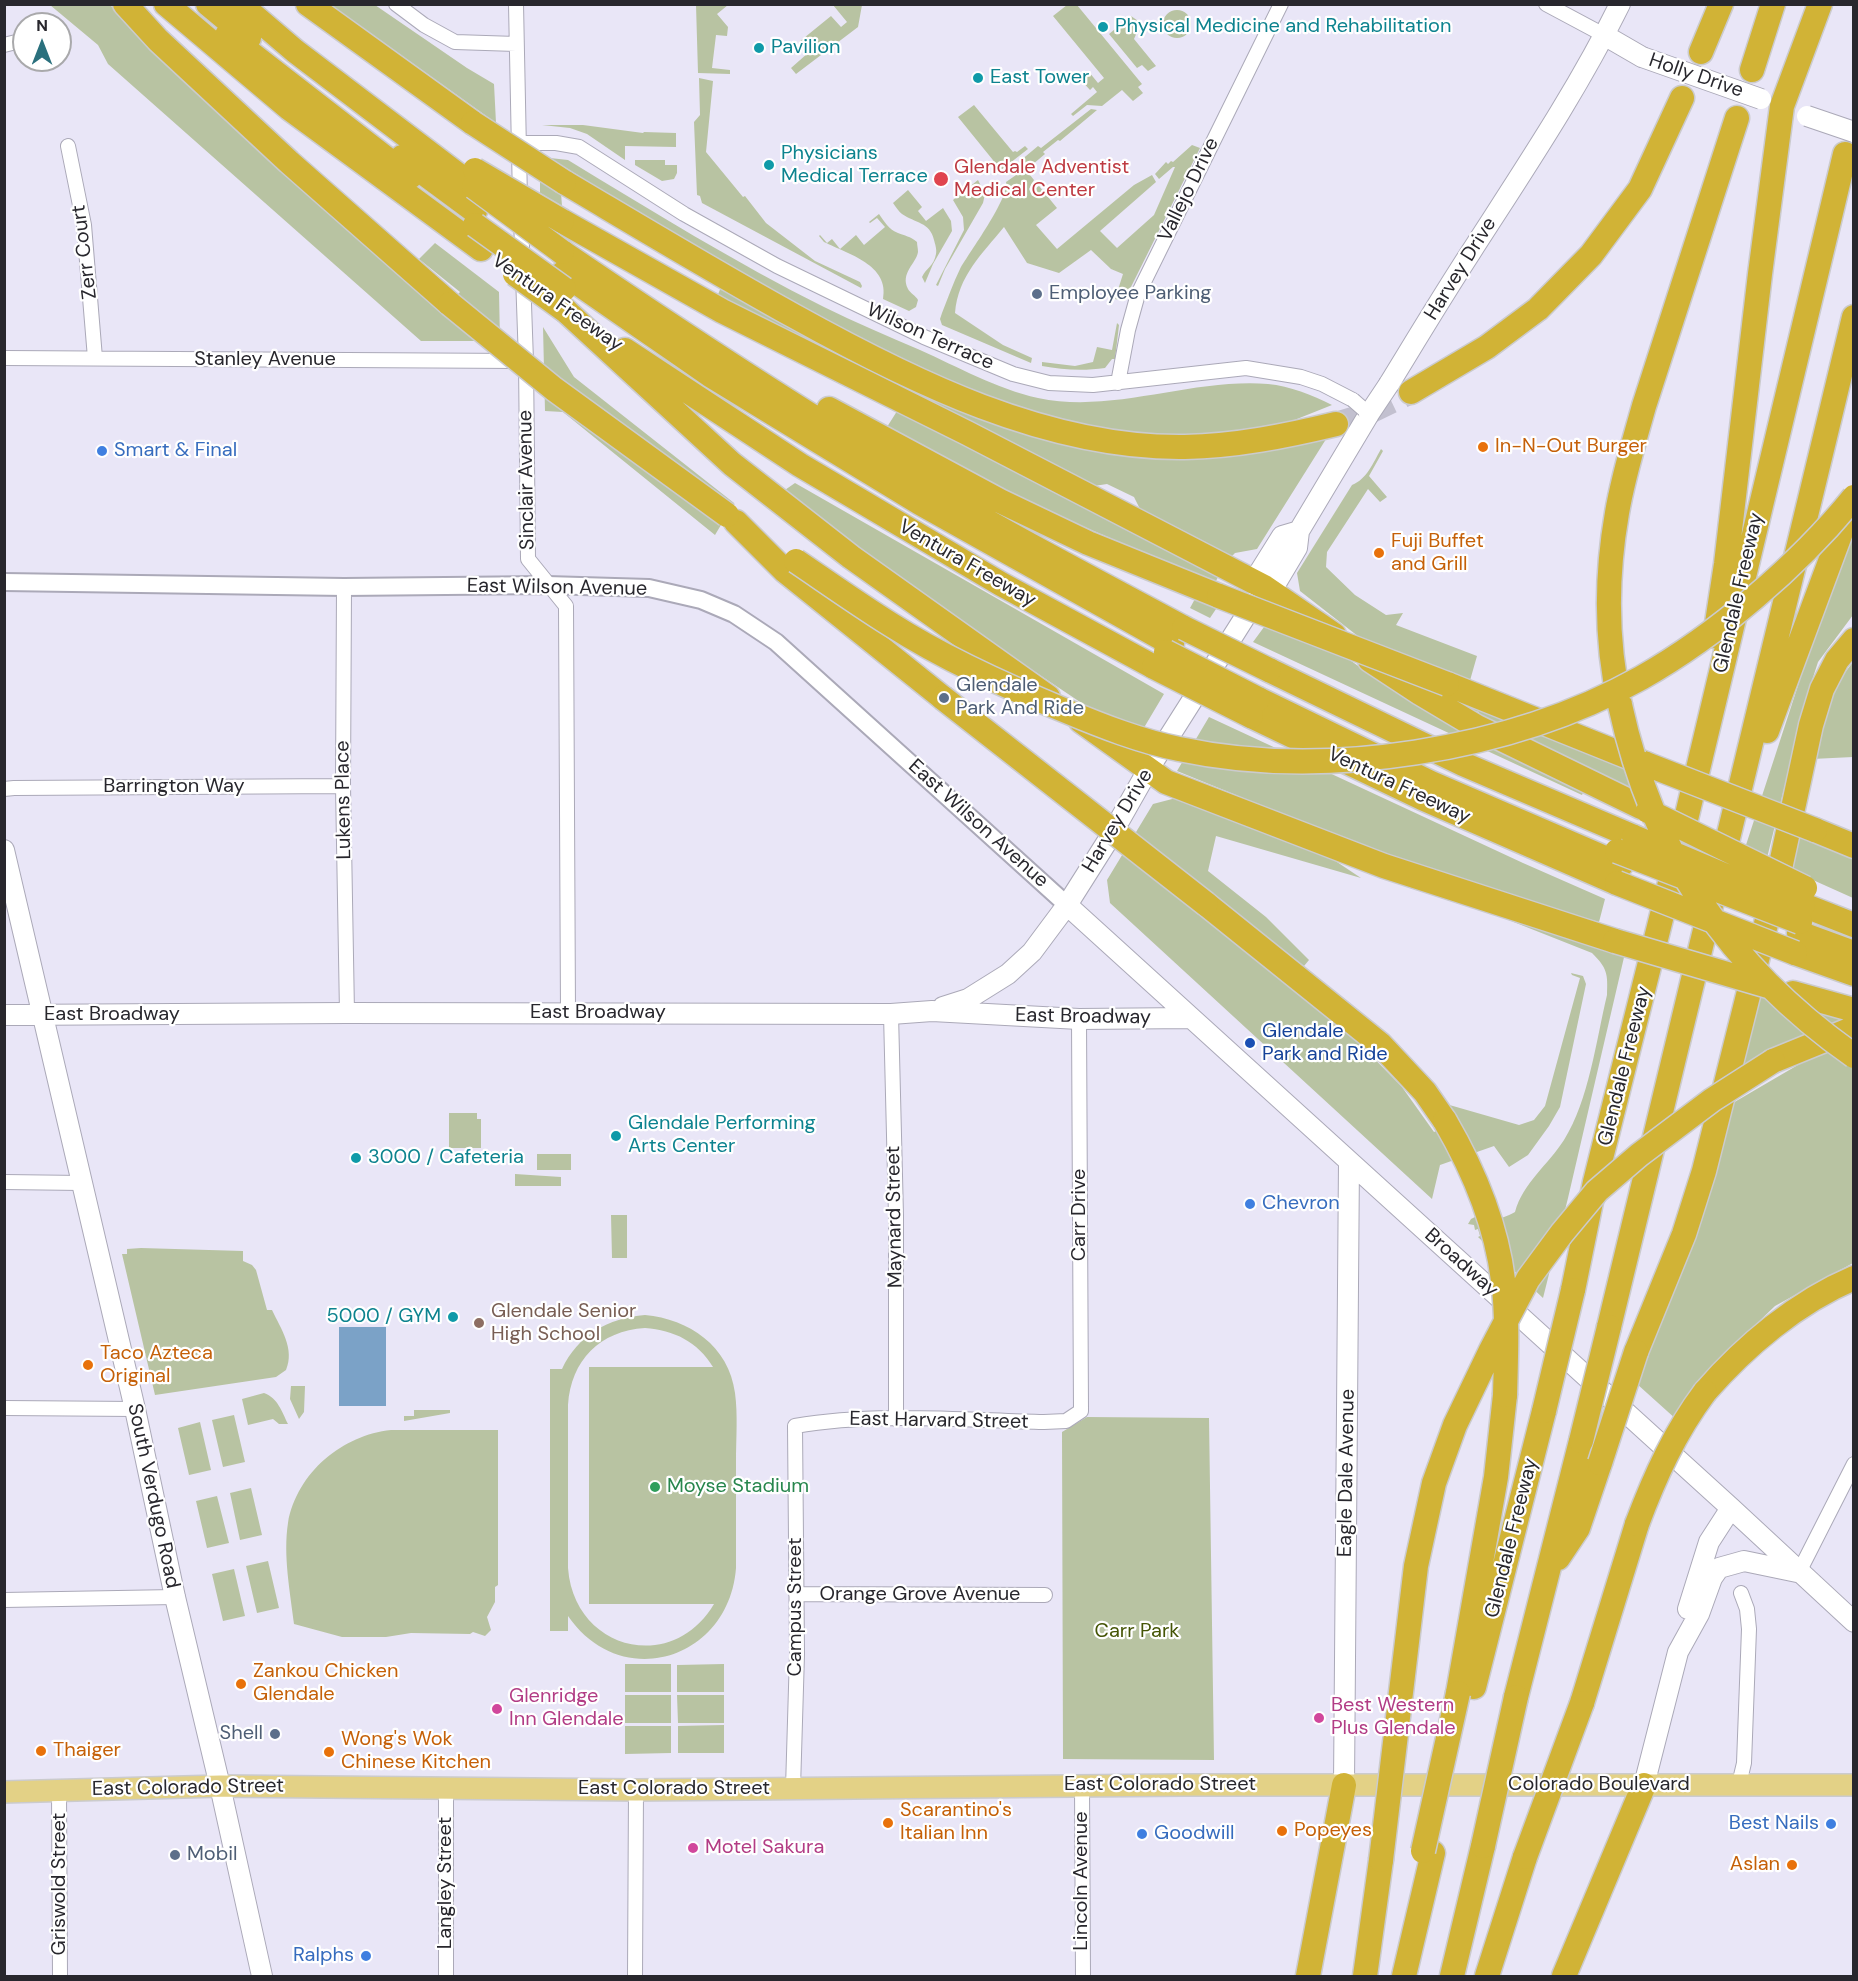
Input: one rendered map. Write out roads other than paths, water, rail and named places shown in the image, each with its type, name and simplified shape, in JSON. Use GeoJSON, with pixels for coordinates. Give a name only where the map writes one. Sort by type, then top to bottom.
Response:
{"type":"FeatureCollection","features":[{"type":"Feature","properties":{"kind":"highway"},"geometry":{"type":"LineString","coordinates":[[125,4],[158,40],[289,162],[450,304],[554,389],[791,566],[943,698],[1380,1044],[1425,1092],[1444,1121],[1472,1173],[1496,1245],[1503,1279],[1506,1316],[1504,1395],[1496,1477],[1465,1695],[1428,1852],[1403,1977]]}},
{"type":"Feature","properties":{"kind":"highway","name":"Ventura Freeway"},"geometry":{"type":"LineString","coordinates":[[166,4],[289,108],[481,249],[661,319],[906,475],[1045,553],[1169,648],[1260,694],[1463,764],[1622,859],[1731,878],[1800,920],[1854,974]]}},
{"type":"Feature","properties":{"kind":"highway"},"geometry":{"type":"LineString","coordinates":[[190,4],[307,98],[564,281],[730,387],[920,503],[1169,648]]}},
{"type":"Feature","properties":{"kind":"highway"},"geometry":{"type":"LineString","coordinates":[[208,4],[475,218]]}},
{"type":"Feature","properties":{"kind":"highway","name":"Ventura Freeway"},"geometry":{"type":"LineString","coordinates":[[240,4],[295,51],[475,178],[564,281],[809,471],[1001,584],[1169,648],[1260,694],[1422,798],[1622,859],[1800,920]]}},
{"type":"Feature","properties":{"kind":"highway"},"geometry":{"type":"LineString","coordinates":[[308,4],[473,123],[564,182],[741,287],[862,354],[966,401],[1022,422],[1141,445],[1184,447],[1234,444],[1346,430]]}},
{"type":"Feature","properties":{"kind":"highway"},"geometry":{"type":"LineString","coordinates":[[1701,52],[1721,4]]}},
{"type":"Feature","properties":{"kind":"highway"},"geometry":{"type":"LineString","coordinates":[[1752,70],[1773,4]]}},
{"type":"Feature","properties":{"kind":"highway"},"geometry":{"type":"LineString","coordinates":[[1687,815],[1726,564],[1760,274],[1771,103],[1820,4]]}},
{"type":"Feature","properties":{"kind":"highway"},"geometry":{"type":"LineString","coordinates":[[1400,388],[1487,347],[1538,309],[1591,255],[1640,189],[1682,98]]}},
{"type":"Feature","properties":{"kind":"highway"},"geometry":{"type":"LineString","coordinates":[[1737,118],[1630,454],[1617,513],[1610,577],[1611,652],[1630,748],[1647,801],[1667,845],[1695,894],[1717,926],[1779,996],[1818,1030],[1854,1056]]}},
{"type":"Feature","properties":{"kind":"highway","name":"Glendale Freeway"},"geometry":{"type":"LineString","coordinates":[[1465,1695],[1544,1411],[1573,1290],[1595,1182],[1687,815],[1845,154]]}},
{"type":"Feature","properties":{"kind":"highway"},"geometry":{"type":"LineString","coordinates":[[475,178],[562,220],[722,311],[967,433],[1264,587],[1420,693],[1458,716],[1641,807],[1800,920],[1854,953]]}},
{"type":"Feature","properties":{"kind":"highway"},"geometry":{"type":"LineString","coordinates":[[564,281],[732,464],[851,557],[1166,782],[1384,866],[1615,941],[1854,1010]]}},
{"type":"Feature","properties":{"kind":"highway"},"geometry":{"type":"LineString","coordinates":[[1452,1977],[1516,1697],[1609,1327],[1854,317]]}},
{"type":"Feature","properties":{"kind":"highway"},"geometry":{"type":"LineString","coordinates":[[661,319],[1000,501],[1088,543],[1854,846]]}},
{"type":"Feature","properties":{"kind":"highway"},"geometry":{"type":"LineString","coordinates":[[791,566],[966,667],[1111,730],[1178,749],[1245,759],[1303,762],[1400,754],[1463,744],[1574,709],[1641,678],[1706,637],[1773,581],[1829,528],[1854,498]]}},
{"type":"Feature","properties":{"kind":"highway"},"geometry":{"type":"LineString","coordinates":[[1731,826],[1854,498]]}},
{"type":"Feature","properties":{"kind":"highway"},"geometry":{"type":"LineString","coordinates":[[1547,1576],[1578,1528],[1636,1352],[1683,1234],[1704,1171],[1778,875],[1811,725],[1822,689],[1837,660],[1854,640]]}},
{"type":"Feature","properties":{"kind":"highway"},"geometry":{"type":"LineString","coordinates":[[1800,920],[1847,923]]}},
{"type":"Feature","properties":{"kind":"highway"},"geometry":{"type":"LineString","coordinates":[[1800,920],[1854,942]]}},
{"type":"Feature","properties":{"kind":"highway"},"geometry":{"type":"LineString","coordinates":[[1365,1977],[1416,1566],[1434,1483],[1455,1425],[1491,1350],[1528,1279],[1597,1191],[1639,1155],[1712,1100],[1773,1061],[1854,1028]]}},
{"type":"Feature","properties":{"kind":"highway"},"geometry":{"type":"LineString","coordinates":[[1487,1977],[1526,1857],[1582,1703],[1637,1524],[1648,1493],[1674,1437],[1705,1392],[1724,1371],[1767,1332],[1828,1290],[1854,1278]]}},
{"type":"Feature","properties":{"kind":"highway"},"geometry":{"type":"LineString","coordinates":[[1308,1977],[1344,1785]]}},
{"type":"Feature","properties":{"kind":"highway"},"geometry":{"type":"LineString","coordinates":[[1564,1977],[1644,1785]]}},
{"type":"Feature","properties":{"kind":"main road","name":"Harvey Drive"},"geometry":{"type":"LineString","coordinates":[[932,1011],[968,999],[1008,974],[1032,952],[1067,905],[1110,837],[1148,770],[1264,587],[1275,585],[1297,548],[1299,531],[1346,430],[1370,414],[1400,388],[1471,252],[1530,162],[1620,4]]}},
{"type":"Feature","properties":{"kind":"main road","name":"Holly Drive"},"geometry":{"type":"LineString","coordinates":[[1604,35],[1642,57],[1854,132]]}},
{"type":"Feature","properties":{"kind":"main road","name":"South Verdugo Road"},"geometry":{"type":"LineString","coordinates":[[4,850],[135,1409],[175,1598],[262,1977]]}},
{"type":"Feature","properties":{"kind":"main road","name":"Broadway"},"geometry":{"type":"LineString","coordinates":[[1067,905],[1854,1622]]}},
{"type":"Feature","properties":{"kind":"main road","name":"East Broadway"},"geometry":{"type":"LineString","coordinates":[[4,1015],[891,1014],[932,1011],[1079,1019],[1191,1018]]}},
{"type":"Feature","properties":{"kind":"main road","name":"Eagle Dale Avenue"},"geometry":{"type":"LineString","coordinates":[[1344,1785],[1349,1161]]}},
{"type":"Feature","properties":{"kind":"main road"},"geometry":{"type":"LineString","coordinates":[[1644,1785],[1692,1594],[1709,1542],[1731,1508]]}},
{"type":"Feature","properties":{"kind":"main road"},"geometry":{"type":"LineString","coordinates":[[1678,1652],[1699,1614],[1712,1578],[1719,1568],[1744,1560],[1799,1572]]}},
{"type":"Feature","properties":{"kind":"main road","name":"Colorado Boulevard"},"geometry":{"type":"LineString","coordinates":[[1344,1785],[1854,1785]]}},
{"type":"Feature","properties":{"kind":"main road","name":"East Colorado Street"},"geometry":{"type":"LineString","coordinates":[[4,1792],[220,1786],[636,1790],[1344,1785]]}},
{"type":"Feature","properties":{"kind":"street"},"geometry":{"type":"LineString","coordinates":[[396,4],[424,24],[456,42],[516,44]]}},
{"type":"Feature","properties":{"kind":"street","name":"Sinclair Avenue"},"geometry":{"type":"LineString","coordinates":[[516,4],[518,143],[526,362],[528,559],[566,606],[568,1014]]}},
{"type":"Feature","properties":{"kind":"street","name":"Vallejo Drive"},"geometry":{"type":"LineString","coordinates":[[1118,383],[1128,330],[1138,294],[1281,4]]}},
{"type":"Feature","properties":{"kind":"street","name":"Holly Drive"},"geometry":{"type":"LineString","coordinates":[[1546,4],[1604,35]]}},
{"type":"Feature","properties":{"kind":"street","name":"Wilson Terrace"},"geometry":{"type":"LineString","coordinates":[[518,143],[556,143],[579,147],[684,214],[777,266],[924,337],[1013,374],[1049,383],[1093,385],[1246,368],[1301,377],[1322,384],[1353,400],[1370,414]]}},
{"type":"Feature","properties":{"kind":"street","name":"Zerr Court"},"geometry":{"type":"LineString","coordinates":[[68,146],[84,225],[95,358]]}},
{"type":"Feature","properties":{"kind":"street","name":"Stanley Avenue"},"geometry":{"type":"LineString","coordinates":[[4,358],[526,362]]}},
{"type":"Feature","properties":{"kind":"street","name":"East Wilson Avenue"},"geometry":{"type":"LineString","coordinates":[[4,582],[344,587],[547,585],[649,588],[700,600],[734,614],[776,642],[1067,905]]}},
{"type":"Feature","properties":{"kind":"street","name":"Lukens Place"},"geometry":{"type":"LineString","coordinates":[[344,587],[343,786],[347,1013]]}},
{"type":"Feature","properties":{"kind":"street","name":"Barrington Way"},"geometry":{"type":"LineString","coordinates":[[4,789],[25,787],[343,786]]}},
{"type":"Feature","properties":{"kind":"street","name":"Maynard Street"},"geometry":{"type":"LineString","coordinates":[[891,1014],[896,1216],[896,1419]]}},
{"type":"Feature","properties":{"kind":"street","name":"Carr Drive"},"geometry":{"type":"LineString","coordinates":[[1079,1019],[1081,1411]]}},
{"type":"Feature","properties":{"kind":"street"},"geometry":{"type":"LineString","coordinates":[[4,1182],[81,1183]]}},
{"type":"Feature","properties":{"kind":"street"},"geometry":{"type":"LineString","coordinates":[[4,1408],[135,1409]]}},
{"type":"Feature","properties":{"kind":"street","name":"East Harvard Street"},"geometry":{"type":"LineString","coordinates":[[795,1426],[834,1420],[1066,1421],[1081,1411]]}},
{"type":"Feature","properties":{"kind":"street","name":"Campus Street"},"geometry":{"type":"LineString","coordinates":[[793,1788],[797,1654],[795,1426]]}},
{"type":"Feature","properties":{"kind":"street"},"geometry":{"type":"LineString","coordinates":[[1799,1572],[1854,1464]]}},
{"type":"Feature","properties":{"kind":"street"},"geometry":{"type":"LineString","coordinates":[[1739,1784],[1744,1763],[1749,1629],[1741,1593]]}},
{"type":"Feature","properties":{"kind":"street","name":"Orange Grove Avenue"},"geometry":{"type":"LineString","coordinates":[[796,1594],[1045,1595]]}},
{"type":"Feature","properties":{"kind":"street"},"geometry":{"type":"LineString","coordinates":[[4,1600],[175,1598]]}},
{"type":"Feature","properties":{"kind":"street","name":"Lincoln Avenue"},"geometry":{"type":"LineString","coordinates":[[1082,1786],[1083,1977]]}},
{"type":"Feature","properties":{"kind":"street","name":"Langley Street"},"geometry":{"type":"LineString","coordinates":[[446,1789],[446,1977]]}},
{"type":"Feature","properties":{"kind":"street"},"geometry":{"type":"LineString","coordinates":[[635,1977],[636,1790]]}},
{"type":"Feature","properties":{"kind":"street","name":"Griswold Street"},"geometry":{"type":"LineString","coordinates":[[59,1791],[60,1977]]}},
{"type":"Feature","properties":{"kind":"water"},"geometry":{"type":"Polygon","coordinates":[[[339,1327],[386,1327],[386,1406],[339,1406],[339,1327]]]}},
{"type":"Feature","properties":{"kind":"tunnel"},"geometry":{"type":"LineString","coordinates":[[1336,424],[1359,417],[1411,392]]}},
{"type":"Feature","properties":{"kind":"place","name":"Physical Medicine and Rehabilitation"},"geometry":{"type":"Point","coordinates":[1103,27]}},
{"type":"Feature","properties":{"kind":"place","name":"Pavilion"},"geometry":{"type":"Point","coordinates":[759,48]}},
{"type":"Feature","properties":{"kind":"place","name":"East Tower"},"geometry":{"type":"Point","coordinates":[978,78]}},
{"type":"Feature","properties":{"kind":"place","name":"Physicians Medical Terrace"},"geometry":{"type":"Point","coordinates":[769,165]}},
{"type":"Feature","properties":{"kind":"place","name":"Glendale Adventist Medical Center"},"geometry":{"type":"Point","coordinates":[941,179]}},
{"type":"Feature","properties":{"kind":"place","name":"Employee Parking"},"geometry":{"type":"Point","coordinates":[1037,294]}},
{"type":"Feature","properties":{"kind":"place","name":"In-N-Out Burger"},"geometry":{"type":"Point","coordinates":[1483,447]}},
{"type":"Feature","properties":{"kind":"place","name":"Smart & Final"},"geometry":{"type":"Point","coordinates":[102,451]}},
{"type":"Feature","properties":{"kind":"place","name":"Fuji Buffet and Grill"},"geometry":{"type":"Point","coordinates":[1379,553]}},
{"type":"Feature","properties":{"kind":"place","name":"Glendale Park And Ride"},"geometry":{"type":"Point","coordinates":[944,698]}},
{"type":"Feature","properties":{"kind":"place","name":"Glendale Park and Ride"},"geometry":{"type":"Point","coordinates":[1250,1043]}},
{"type":"Feature","properties":{"kind":"place","name":"Glendale Performing Arts Center"},"geometry":{"type":"Point","coordinates":[616,1136]}},
{"type":"Feature","properties":{"kind":"place","name":"3000 / Cafeteria"},"geometry":{"type":"Point","coordinates":[356,1158]}},
{"type":"Feature","properties":{"kind":"place","name":"Chevron"},"geometry":{"type":"Point","coordinates":[1250,1204]}},
{"type":"Feature","properties":{"kind":"place","name":"5000 / GYM"},"geometry":{"type":"Point","coordinates":[453,1317]}},
{"type":"Feature","properties":{"kind":"place","name":"Glendale Senior High School"},"geometry":{"type":"Point","coordinates":[479,1323]}},
{"type":"Feature","properties":{"kind":"place","name":"Taco Azteca Original"},"geometry":{"type":"Point","coordinates":[88,1365]}},
{"type":"Feature","properties":{"kind":"place","name":"Moyse Stadium"},"geometry":{"type":"Point","coordinates":[655,1487]}},
{"type":"Feature","properties":{"kind":"place","name":"Zankou Chicken Glendale"},"geometry":{"type":"Point","coordinates":[241,1684]}},
{"type":"Feature","properties":{"kind":"place","name":"Glenridge Inn Glendale"},"geometry":{"type":"Point","coordinates":[497,1709]}},
{"type":"Feature","properties":{"kind":"place","name":"Best Western Plus Glendale"},"geometry":{"type":"Point","coordinates":[1319,1718]}},
{"type":"Feature","properties":{"kind":"place","name":"Shell"},"geometry":{"type":"Point","coordinates":[275,1734]}},
{"type":"Feature","properties":{"kind":"place","name":"Thaiger"},"geometry":{"type":"Point","coordinates":[41,1751]}},
{"type":"Feature","properties":{"kind":"place","name":"Wong's Wok Chinese Kitchen"},"geometry":{"type":"Point","coordinates":[329,1752]}},
{"type":"Feature","properties":{"kind":"place","name":"Scarantino's Italian Inn"},"geometry":{"type":"Point","coordinates":[888,1823]}},
{"type":"Feature","properties":{"kind":"place","name":"Best Nails"},"geometry":{"type":"Point","coordinates":[1831,1824]}},
{"type":"Feature","properties":{"kind":"place","name":"Popeyes"},"geometry":{"type":"Point","coordinates":[1282,1831]}},
{"type":"Feature","properties":{"kind":"place","name":"Goodwill"},"geometry":{"type":"Point","coordinates":[1142,1834]}},
{"type":"Feature","properties":{"kind":"place","name":"Motel Sakura"},"geometry":{"type":"Point","coordinates":[693,1848]}},
{"type":"Feature","properties":{"kind":"place","name":"Mobil"},"geometry":{"type":"Point","coordinates":[175,1855]}},
{"type":"Feature","properties":{"kind":"place","name":"Aslan"},"geometry":{"type":"Point","coordinates":[1792,1865]}},
{"type":"Feature","properties":{"kind":"place","name":"Ralphs"},"geometry":{"type":"Point","coordinates":[366,1956]}},
{"type":"Feature","properties":{"kind":"park label","name":"Carr Park"},"geometry":{"type":"Point","coordinates":[1137,1632]}}]}
